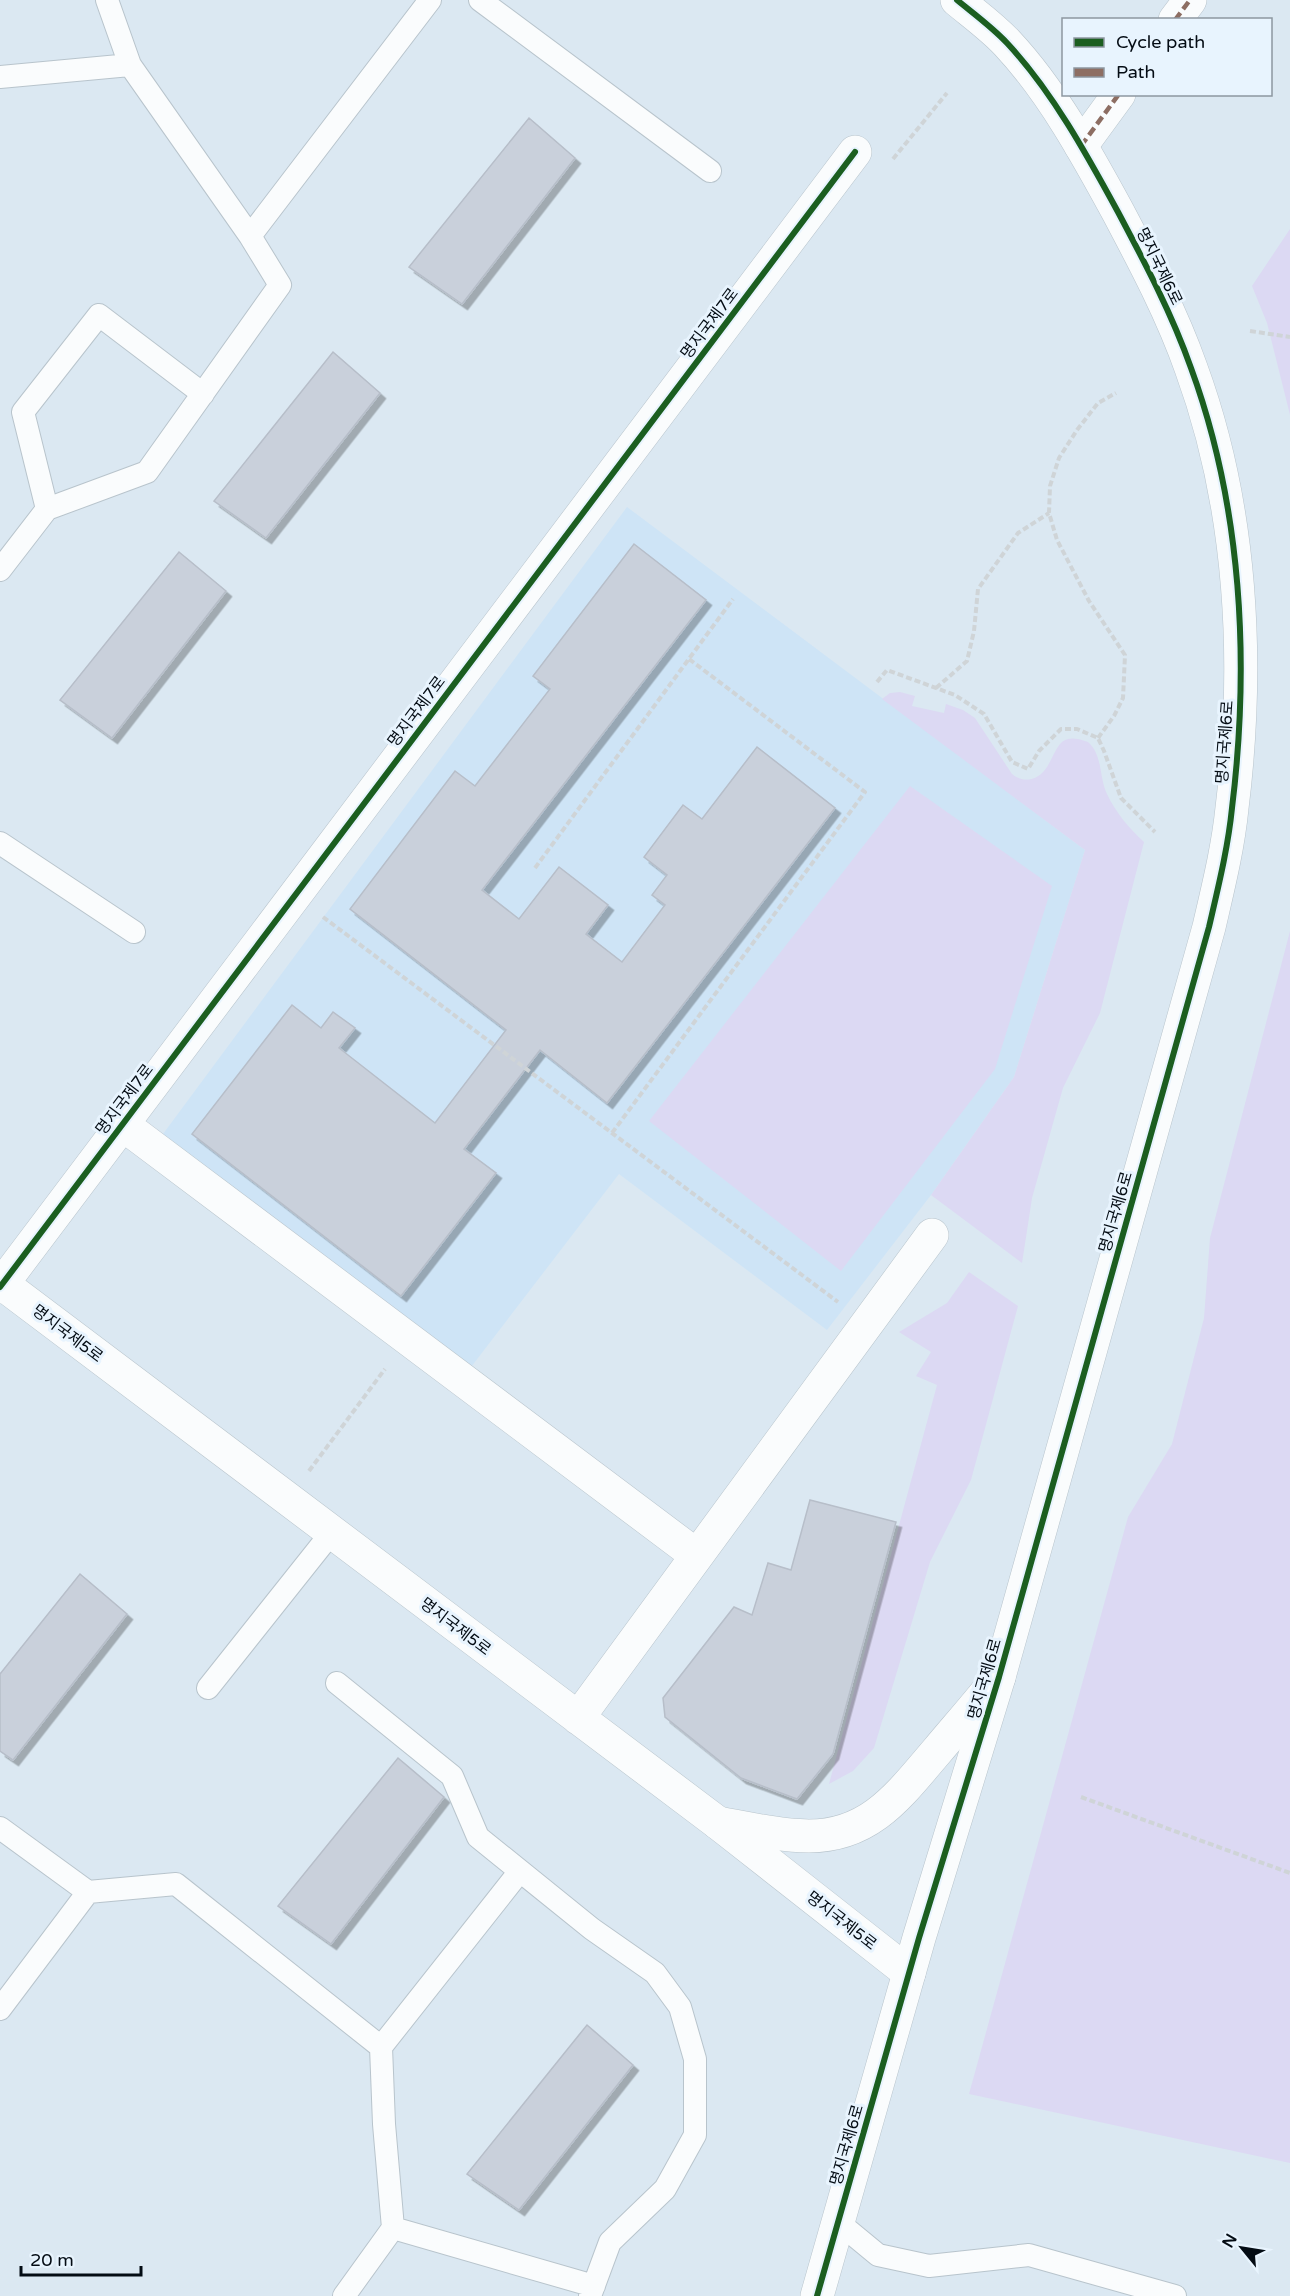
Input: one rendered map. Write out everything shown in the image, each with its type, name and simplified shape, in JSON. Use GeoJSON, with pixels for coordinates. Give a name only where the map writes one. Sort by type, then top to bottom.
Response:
{"type":"FeatureCollection","features":[{"type":"Feature","properties":{"kind":"street","name":"명지국제6로"},"geometry":{"type":"LineString","coordinates":[[817,2296],[909,1972],[999,1677],[1209,927],[1232,810],[1241,708],[1241,642],[1236,571],[1220,473],[1204,408],[1188,358],[1150,272],[1078,142],[1035,77],[1011,47],[957,0]]}},
{"type":"Feature","properties":{"kind":"street"},"geometry":{"type":"LineString","coordinates":[[1176,18],[1190,0]]}},
{"type":"Feature","properties":{"kind":"street"},"geometry":{"type":"LineString","coordinates":[[1078,142],[1117,96]]}},
{"type":"Feature","properties":{"kind":"street","name":"명지국제7로"},"geometry":{"type":"LineString","coordinates":[[1,1284],[855,152]]}},
{"type":"Feature","properties":{"kind":"street"},"geometry":{"type":"LineString","coordinates":[[122,1124],[696,1555]]}},
{"type":"Feature","properties":{"kind":"street"},"geometry":{"type":"LineString","coordinates":[[578,1718],[932,1235]]}},
{"type":"Feature","properties":{"kind":"street","name":"명지국제5로"},"geometry":{"type":"LineString","coordinates":[[1,1284],[718,1823],[909,1972]]}},
{"type":"Feature","properties":{"kind":"street"},"geometry":{"type":"LineString","coordinates":[[718,1823],[810,1836],[839,1832],[867,1821],[885,1809],[906,1788],[999,1677]]}},
{"type":"Feature","properties":{"kind":"lane"},"geometry":{"type":"LineString","coordinates":[[0,570],[47,509],[147,472],[280,285],[250,236],[130,64],[107,0]]}},
{"type":"Feature","properties":{"kind":"lane"},"geometry":{"type":"LineString","coordinates":[[250,236],[430,0]]}},
{"type":"Feature","properties":{"kind":"lane"},"geometry":{"type":"LineString","coordinates":[[480,0],[710,171]]}},
{"type":"Feature","properties":{"kind":"lane"},"geometry":{"type":"LineString","coordinates":[[0,77],[130,64]]}},
{"type":"Feature","properties":{"kind":"lane"},"geometry":{"type":"LineString","coordinates":[[47,509],[23,412],[99,315],[203,394]]}},
{"type":"Feature","properties":{"kind":"lane"},"geometry":{"type":"LineString","coordinates":[[0,843],[134,932]]}},
{"type":"Feature","properties":{"kind":"lane"},"geometry":{"type":"LineString","coordinates":[[208,1688],[332,1533]]}},
{"type":"Feature","properties":{"kind":"lane"},"geometry":{"type":"LineString","coordinates":[[338,1683],[452,1776],[478,1837],[592,1929],[655,1973],[680,2007],[695,2059],[695,2135],[665,2189],[610,2242],[592,2291],[393,2228]]}},
{"type":"Feature","properties":{"kind":"lane"},"geometry":{"type":"LineString","coordinates":[[0,1828],[88,1892],[176,1884],[381,2047]]}},
{"type":"Feature","properties":{"kind":"lane"},"geometry":{"type":"LineString","coordinates":[[344,2296],[393,2228],[384,2124],[381,2047],[520,1871]]}},
{"type":"Feature","properties":{"kind":"lane"},"geometry":{"type":"LineString","coordinates":[[0,2009],[88,1892]]}},
{"type":"Feature","properties":{"kind":"lane"},"geometry":{"type":"LineString","coordinates":[[838,2222],[878,2255],[929,2266],[1029,2255],[1175,2296]]}},
{"type":"Feature","properties":{"kind":"path"},"geometry":{"type":"LineString","coordinates":[[893,159],[947,93]]}},
{"type":"Feature","properties":{"kind":"path"},"geometry":{"type":"LineString","coordinates":[[1250,331],[1290,337]]}},
{"type":"Feature","properties":{"kind":"path"},"geometry":{"type":"LineString","coordinates":[[1098,738],[1114,716],[1122,698],[1125,655],[1089,601],[1057,540],[1049,513],[1050,486],[1059,458],[1077,430],[1098,403],[1116,393]]}},
{"type":"Feature","properties":{"kind":"path"},"geometry":{"type":"LineString","coordinates":[[936,688],[967,661],[974,631],[978,589],[1018,533],[1049,513]]}},
{"type":"Feature","properties":{"kind":"path"},"geometry":{"type":"LineString","coordinates":[[535,868],[733,599]]}},
{"type":"Feature","properties":{"kind":"path"},"geometry":{"type":"LineString","coordinates":[[612,1133],[865,792],[689,659]]}},
{"type":"Feature","properties":{"kind":"path"},"geometry":{"type":"LineString","coordinates":[[878,682],[887,670],[955,695],[984,714],[1012,762],[1028,769],[1039,751],[1061,729],[1077,729],[1098,738],[1121,798],[1155,832]]}},
{"type":"Feature","properties":{"kind":"path"},"geometry":{"type":"LineString","coordinates":[[317,913],[846,1307]]}},
{"type":"Feature","properties":{"kind":"path"},"geometry":{"type":"LineString","coordinates":[[307,1474],[386,1368]]}},
{"type":"Feature","properties":{"kind":"path"},"geometry":{"type":"LineString","coordinates":[[1081,1797],[1290,1874]]}},
{"type":"Feature","properties":{"kind":"shaded area"},"geometry":{"type":"Polygon","coordinates":[[[1290,229],[1290,415],[1267,323],[1252,286],[1290,229]]]}},
{"type":"Feature","properties":{"kind":"shaded area"},"geometry":{"type":"Polygon","coordinates":[[[627,507],[1085,850],[1014,1077],[931,1195],[827,1330],[619,1174],[468,1371],[163,1134],[627,507]]]}},
{"type":"Feature","properties":{"kind":"shaded area"},"geometry":{"type":"Polygon","coordinates":[[[900,692],[915,696],[912,706],[944,713],[946,704],[963,710],[975,718],[1012,774],[1021,779],[1036,778],[1040,775],[1065,740],[1071,738],[1088,742],[1096,753],[1105,788],[1111,801],[1123,820],[1144,842],[1100,1013],[1063,1088],[1032,1198],[1022,1263],[931,1195],[1014,1077],[1085,850],[882,699],[890,693],[900,692]]]}},
{"type":"Feature","properties":{"kind":"shaded area"},"geometry":{"type":"Polygon","coordinates":[[[910,786],[1052,886],[995,1069],[841,1271],[649,1121],[910,786]]]}},
{"type":"Feature","properties":{"kind":"shaded area"},"geometry":{"type":"Polygon","coordinates":[[[1290,931],[1290,2163],[969,2094],[1128,1517],[1172,1444],[1204,1318],[1210,1238],[1290,931]]]}},
{"type":"Feature","properties":{"kind":"shaded area"},"geometry":{"type":"Polygon","coordinates":[[[969,1272],[1018,1306],[971,1480],[930,1562],[874,1748],[853,1771],[829,1784],[937,1385],[916,1376],[931,1352],[899,1332],[947,1303],[969,1272]]]}},
{"type":"Feature","properties":{"kind":"building"},"geometry":{"type":"Polygon","coordinates":[[[529,118],[575,158],[462,304],[409,267],[529,118]]]}},
{"type":"Feature","properties":{"kind":"building"},"geometry":{"type":"Polygon","coordinates":[[[333,352],[380,393],[266,538],[214,501],[333,352]]]}},
{"type":"Feature","properties":{"kind":"building"},"geometry":{"type":"Polygon","coordinates":[[[634,544],[706,600],[482,890],[519,919],[559,867],[608,905],[586,934],[622,962],[665,905],[652,895],[667,875],[644,857],[683,805],[702,819],[757,747],[835,808],[607,1103],[540,1050],[464,1149],[496,1173],[401,1296],[192,1134],[292,1005],[321,1028],[333,1012],[355,1028],[339,1048],[435,1123],[506,1030],[350,909],[455,771],[475,786],[550,689],[533,676],[634,544]]]}},
{"type":"Feature","properties":{"kind":"building"},"geometry":{"type":"Polygon","coordinates":[[[179,552],[226,591],[112,738],[60,700],[179,552]]]}},
{"type":"Feature","properties":{"kind":"building"},"geometry":{"type":"Polygon","coordinates":[[[810,1500],[896,1522],[833,1754],[797,1799],[741,1778],[665,1717],[663,1698],[734,1607],[752,1615],[768,1563],[791,1570],[810,1500]]]}},
{"type":"Feature","properties":{"kind":"building"},"geometry":{"type":"Polygon","coordinates":[[[80,1574],[127,1614],[13,1760],[0,1751],[0,1674],[80,1574]]]}},
{"type":"Feature","properties":{"kind":"building"},"geometry":{"type":"Polygon","coordinates":[[[398,1758],[444,1797],[331,1944],[278,1906],[398,1758]]]}},
{"type":"Feature","properties":{"kind":"building"},"geometry":{"type":"Polygon","coordinates":[[[587,2025],[633,2065],[519,2210],[467,2174],[587,2025]]]}},
{"type":"Feature","properties":{"kind":"marked path"},"geometry":{"type":"LineString","coordinates":[[1176,18],[1190,0]]}},
{"type":"Feature","properties":{"kind":"marked path"},"geometry":{"type":"LineString","coordinates":[[1081,146],[1118,96]]}},
{"type":"Feature","properties":{"kind":"cycle path"},"geometry":{"type":"LineString","coordinates":[[817,2296],[919,1938],[999,1677],[1209,927],[1228,838],[1237,753],[1240,641],[1231,530],[1208,421],[1184,348],[1158,289],[1118,212],[1054,103],[1007,43],[957,0]]}},
{"type":"Feature","properties":{"kind":"cycle path"},"geometry":{"type":"LineString","coordinates":[[0,1287],[855,152]]}}]}
